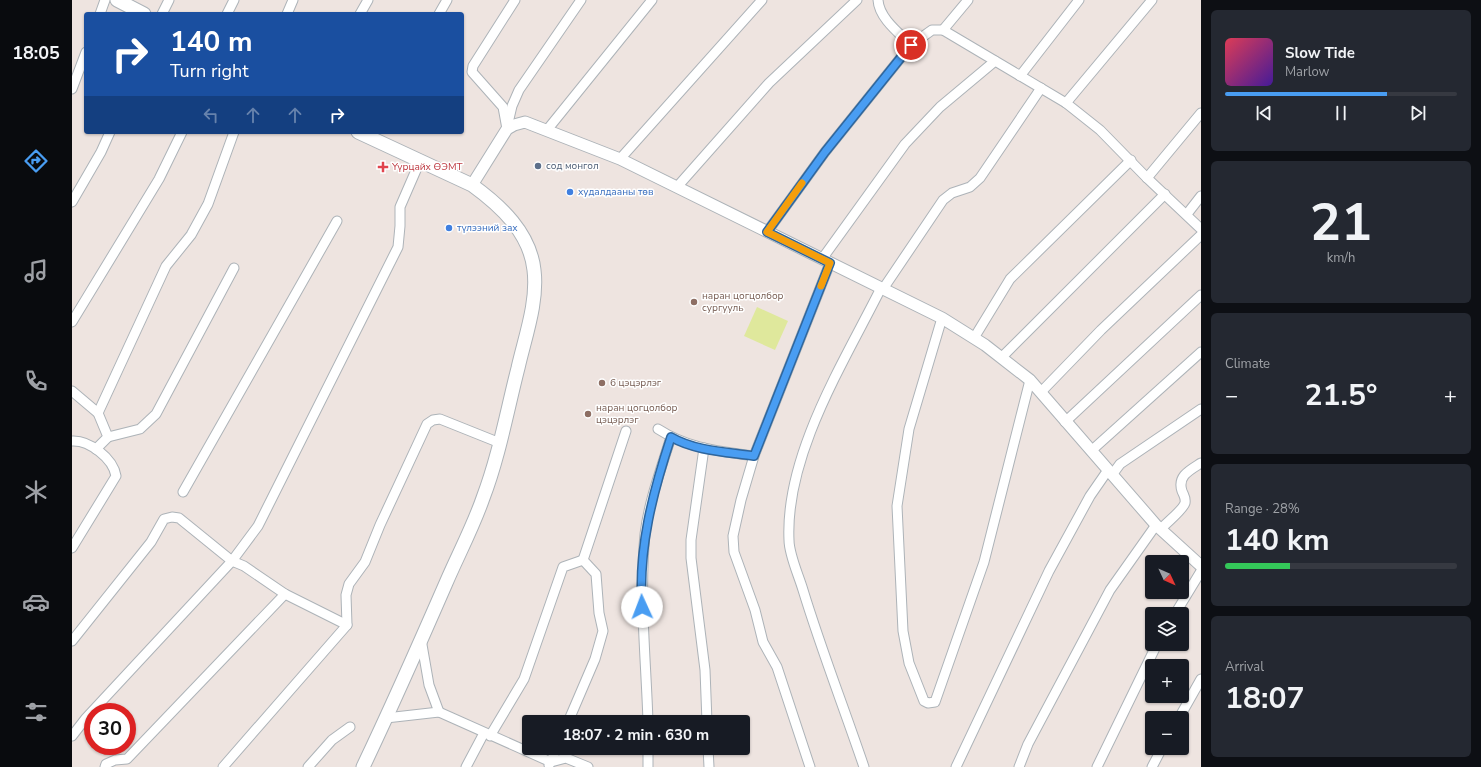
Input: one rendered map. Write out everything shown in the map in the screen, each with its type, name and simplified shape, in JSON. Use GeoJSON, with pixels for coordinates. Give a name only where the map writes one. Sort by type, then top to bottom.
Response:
{"type":"FeatureCollection","features":[{"type":"Feature","properties":{"kind":"main road"},"geometry":{"type":"LineString","coordinates":[[118,0],[140,12]]}},
{"type":"Feature","properties":{"kind":"main road"},"geometry":{"type":"LineString","coordinates":[[362,134],[472,185],[504,212],[522,234],[529,251],[534,270],[535,286],[531,312],[500,443],[483,498],[421,640],[363,767]]}},
{"type":"Feature","properties":{"kind":"street"},"geometry":{"type":"LineString","coordinates":[[101,12],[105,0]]}},
{"type":"Feature","properties":{"kind":"street"},"geometry":{"type":"LineString","coordinates":[[163,12],[169,0]]}},
{"type":"Feature","properties":{"kind":"street"},"geometry":{"type":"LineString","coordinates":[[228,12],[234,0]]}},
{"type":"Feature","properties":{"kind":"street"},"geometry":{"type":"LineString","coordinates":[[288,12],[294,0]]}},
{"type":"Feature","properties":{"kind":"street"},"geometry":{"type":"LineString","coordinates":[[361,12],[368,0]]}},
{"type":"Feature","properties":{"kind":"street"},"geometry":{"type":"LineString","coordinates":[[440,12],[447,0]]}},
{"type":"Feature","properties":{"kind":"street"},"geometry":{"type":"LineString","coordinates":[[507,129],[503,107],[472,72],[473,66],[515,0]]}},
{"type":"Feature","properties":{"kind":"street"},"geometry":{"type":"LineString","coordinates":[[472,185],[507,129],[512,106],[519,90],[581,0]]}},
{"type":"Feature","properties":{"kind":"street"},"geometry":{"type":"LineString","coordinates":[[547,130],[652,0]]}},
{"type":"Feature","properties":{"kind":"street"},"geometry":{"type":"LineString","coordinates":[[620,159],[762,0]]}},
{"type":"Feature","properties":{"kind":"street"},"geometry":{"type":"LineString","coordinates":[[677,187],[769,83],[857,0]]}},
{"type":"Feature","properties":{"kind":"street"},"geometry":{"type":"LineString","coordinates":[[878,0],[878,5],[889,23],[911,45]]}},
{"type":"Feature","properties":{"kind":"street"},"geometry":{"type":"LineString","coordinates":[[943,30],[968,0]]}},
{"type":"Feature","properties":{"kind":"street"},"geometry":{"type":"LineString","coordinates":[[1020,76],[1079,0]]}},
{"type":"Feature","properties":{"kind":"street"},"geometry":{"type":"LineString","coordinates":[[1066,103],[1152,0]]}},
{"type":"Feature","properties":{"kind":"street"},"geometry":{"type":"LineString","coordinates":[[767,232],[825,152],[911,45],[932,30],[943,30],[1066,103],[1100,130],[1147,178],[1187,214],[1201,229]]}},
{"type":"Feature","properties":{"kind":"street"},"geometry":{"type":"LineString","coordinates":[[72,89],[84,57]]}},
{"type":"Feature","properties":{"kind":"street"},"geometry":{"type":"LineString","coordinates":[[810,767],[777,667],[763,642],[755,610],[734,552],[733,536],[741,500],[754,456],[826,261],[905,144],[940,107],[995,61]]}},
{"type":"Feature","properties":{"kind":"street"},"geometry":{"type":"LineString","coordinates":[[864,767],[808,605],[789,542],[789,522],[792,496],[799,464],[812,426],[882,288],[943,200],[952,193],[970,187],[980,178],[1041,88]]}},
{"type":"Feature","properties":{"kind":"street"},"geometry":{"type":"LineString","coordinates":[[1147,178],[1201,113]]}},
{"type":"Feature","properties":{"kind":"street"},"geometry":{"type":"LineString","coordinates":[[507,129],[514,125],[526,122],[620,159],[942,318],[974,338],[1002,357],[1030,380],[1158,527],[1201,566]]}},
{"type":"Feature","properties":{"kind":"street"},"geometry":{"type":"LineString","coordinates":[[72,202],[101,152],[109,134]]}},
{"type":"Feature","properties":{"kind":"street"},"geometry":{"type":"LineString","coordinates":[[72,322],[159,179],[181,134]]}},
{"type":"Feature","properties":{"kind":"street"},"geometry":{"type":"LineString","coordinates":[[98,413],[166,266],[191,235],[208,204],[233,134]]}},
{"type":"Feature","properties":{"kind":"street"},"geometry":{"type":"LineString","coordinates":[[974,338],[1010,279],[1131,160]]}},
{"type":"Feature","properties":{"kind":"street"},"geometry":{"type":"LineString","coordinates":[[72,736],[86,718],[232,561],[258,526],[398,246],[400,207],[420,161]]}},
{"type":"Feature","properties":{"kind":"street"},"geometry":{"type":"LineString","coordinates":[[1002,357],[1165,194]]}},
{"type":"Feature","properties":{"kind":"street"},"geometry":{"type":"LineString","coordinates":[[1187,214],[1201,196]]}},
{"type":"Feature","properties":{"kind":"street"},"geometry":{"type":"LineString","coordinates":[[183,492],[337,221]]}},
{"type":"Feature","properties":{"kind":"street"},"geometry":{"type":"LineString","coordinates":[[1040,392],[1101,330],[1201,236]]}},
{"type":"Feature","properties":{"kind":"street"},"geometry":{"type":"LineString","coordinates":[[96,449],[108,437],[140,429],[156,414],[234,268]]}},
{"type":"Feature","properties":{"kind":"street"},"geometry":{"type":"LineString","coordinates":[[1065,422],[1201,295]]}},
{"type":"Feature","properties":{"kind":"street"},"geometry":{"type":"LineString","coordinates":[[942,318],[909,429],[897,506],[903,631],[909,663],[924,701],[928,703],[935,702],[984,562],[1030,380]]}},
{"type":"Feature","properties":{"kind":"street"},"geometry":{"type":"LineString","coordinates":[[1091,451],[1201,352]]}},
{"type":"Feature","properties":{"kind":"street"},"geometry":{"type":"LineString","coordinates":[[72,391],[98,413],[108,437]]}},
{"type":"Feature","properties":{"kind":"street"},"geometry":{"type":"LineString","coordinates":[[956,767],[1049,571],[1090,496],[1110,472],[1120,464],[1201,409]]}},
{"type":"Feature","properties":{"kind":"street"},"geometry":{"type":"LineString","coordinates":[[223,767],[347,625],[346,595],[349,584],[365,562],[380,525],[427,424],[434,420],[440,420],[500,443]]}},
{"type":"Feature","properties":{"kind":"street"},"geometry":{"type":"LineString","coordinates":[[658,429],[678,441],[704,448],[754,456]]}},
{"type":"Feature","properties":{"kind":"street"},"geometry":{"type":"LineString","coordinates":[[583,560],[626,431]]}},
{"type":"Feature","properties":{"kind":"street"},"geometry":{"type":"LineString","coordinates":[[648,715],[641,593],[645,532],[654,491],[671,437]]}},
{"type":"Feature","properties":{"kind":"street"},"geometry":{"type":"LineString","coordinates":[[72,441],[78,441],[96,449],[112,466],[116,476],[72,548]]}},
{"type":"Feature","properties":{"kind":"street"},"geometry":{"type":"LineString","coordinates":[[704,448],[691,540],[691,558],[705,670],[707,715]]}},
{"type":"Feature","properties":{"kind":"street"},"geometry":{"type":"LineString","coordinates":[[1019,767],[1028,744],[1110,590],[1158,527],[1184,505],[1186,498],[1182,491],[1181,481],[1184,473],[1201,463]]}},
{"type":"Feature","properties":{"kind":"street"},"geometry":{"type":"LineString","coordinates":[[72,641],[151,542],[164,519],[179,518],[232,561],[244,566],[285,594],[347,625]]}},
{"type":"Feature","properties":{"kind":"street"},"geometry":{"type":"LineString","coordinates":[[571,715],[595,659],[603,630],[599,614],[596,574],[583,560]]}},
{"type":"Feature","properties":{"kind":"street"},"geometry":{"type":"LineString","coordinates":[[466,767],[524,679],[563,567],[583,560]]}},
{"type":"Feature","properties":{"kind":"street"},"geometry":{"type":"LineString","coordinates":[[1179,607],[1201,571]]}},
{"type":"Feature","properties":{"kind":"street"},"geometry":{"type":"LineString","coordinates":[[105,767],[106,764],[115,760],[126,759],[285,594]]}},
{"type":"Feature","properties":{"kind":"street"},"geometry":{"type":"LineString","coordinates":[[421,640],[429,685],[439,712]]}},
{"type":"Feature","properties":{"kind":"street"},"geometry":{"type":"LineString","coordinates":[[1097,767],[1154,651]]}},
{"type":"Feature","properties":{"kind":"street"},"geometry":{"type":"LineString","coordinates":[[1183,711],[1201,679]]}},
{"type":"Feature","properties":{"kind":"street"},"geometry":{"type":"LineString","coordinates":[[386,718],[439,712],[549,765],[566,758],[588,767]]}},
{"type":"Feature","properties":{"kind":"street"},"geometry":{"type":"LineString","coordinates":[[308,767],[332,740],[350,727]]}},
{"type":"Feature","properties":{"kind":"street"},"geometry":{"type":"LineString","coordinates":[[549,765],[554,755]]}},
{"type":"Feature","properties":{"kind":"street"},"geometry":{"type":"LineString","coordinates":[[648,755],[648,767]]}},
{"type":"Feature","properties":{"kind":"street"},"geometry":{"type":"LineString","coordinates":[[708,755],[709,767]]}},
{"type":"Feature","properties":{"kind":"street"},"geometry":{"type":"LineString","coordinates":[[1152,767],[1158,755]]}},
{"type":"Feature","properties":{"kind":"green space"},"geometry":{"type":"Polygon","coordinates":[[[757,307],[788,321],[775,350],[744,336],[757,307]]]}},
{"type":"Feature","properties":{"kind":"slow traffic"},"geometry":{"type":"LineString","coordinates":[[802,183],[767,232],[830,263],[821,286]]}},
{"type":"Feature","properties":{"kind":"place","name":"сод монгол"},"geometry":{"type":"Point","coordinates":[538,166]}},
{"type":"Feature","properties":{"kind":"place","name":"Үүрцайх ӨЭМТ"},"geometry":{"type":"Point","coordinates":[383,167]}},
{"type":"Feature","properties":{"kind":"place","name":"худалдааны төв"},"geometry":{"type":"Point","coordinates":[570,192]}},
{"type":"Feature","properties":{"kind":"place","name":"түлээний зах"},"geometry":{"type":"Point","coordinates":[449,228]}},
{"type":"Feature","properties":{"kind":"place","name":"наран цогцолбор сургууль"},"geometry":{"type":"Point","coordinates":[694,302]}},
{"type":"Feature","properties":{"kind":"place","name":"6 цэцэрлэг"},"geometry":{"type":"Point","coordinates":[602,383]}},
{"type":"Feature","properties":{"kind":"place","name":"наран цогцолбор цэцэрлэг"},"geometry":{"type":"Point","coordinates":[588,414]}},
{"type":"Feature","properties":{"kind":"route"},"geometry":{"type":"LineString","coordinates":[[642,607],[641,593],[645,532],[654,491],[671,437],[678,441],[704,448],[754,456],[830,263],[767,232],[825,152],[911,45]]}}]}
